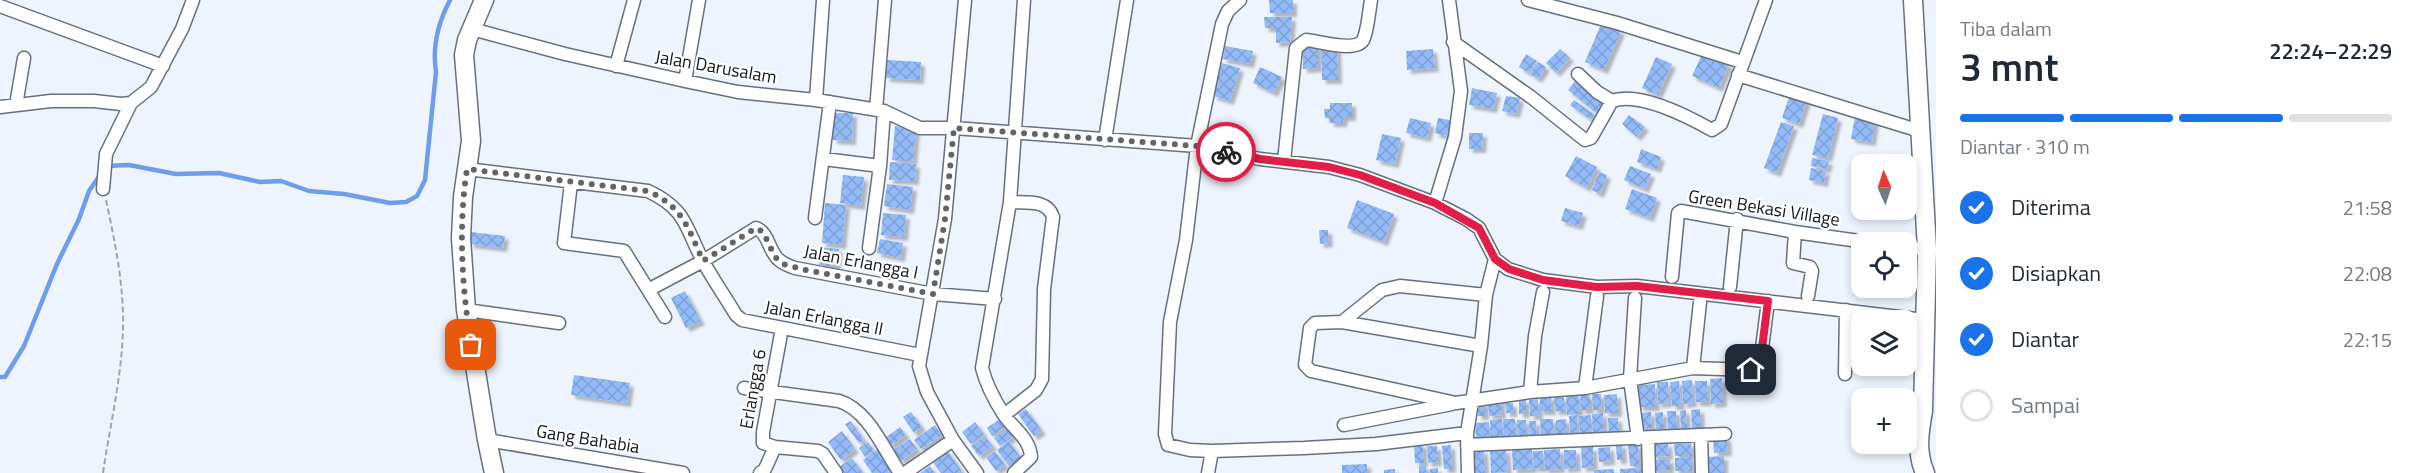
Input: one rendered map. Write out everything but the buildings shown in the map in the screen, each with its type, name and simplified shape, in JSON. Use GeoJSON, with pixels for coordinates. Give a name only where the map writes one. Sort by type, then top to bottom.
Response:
{"type":"FeatureCollection","features":[{"type":"Feature","properties":{"kind":"main road"},"geometry":{"type":"LineString","coordinates":[[483,0],[467,40],[464,55],[471,141],[461,238],[466,310],[494,473]]}},
{"type":"Feature","properties":{"kind":"main road"},"geometry":{"type":"LineString","coordinates":[[1913,0],[1920,131],[1931,218],[1927,249],[1923,411],[1918,436],[1920,462],[1925,473]]}},
{"type":"Feature","properties":{"kind":"street"},"geometry":{"type":"LineString","coordinates":[[103,189],[106,154],[131,103],[151,87],[163,66],[182,29],[193,0]]}},
{"type":"Feature","properties":{"kind":"street"},"geometry":{"type":"LineString","coordinates":[[616,66],[634,0]]}},
{"type":"Feature","properties":{"kind":"street"},"geometry":{"type":"LineString","coordinates":[[685,81],[699,0]]}},
{"type":"Feature","properties":{"kind":"street"},"geometry":{"type":"LineString","coordinates":[[816,100],[823,0]]}},
{"type":"Feature","properties":{"kind":"street"},"geometry":{"type":"LineString","coordinates":[[869,248],[880,166],[885,0]]}},
{"type":"Feature","properties":{"kind":"street"},"geometry":{"type":"LineString","coordinates":[[965,0],[945,219],[928,326],[919,366],[927,392],[953,440],[976,473]]}},
{"type":"Feature","properties":{"kind":"street"},"geometry":{"type":"LineString","coordinates":[[1014,473],[1031,457],[1031,446],[1004,415],[984,378],[982,368],[1010,202],[1024,0]]}},
{"type":"Feature","properties":{"kind":"street"},"geometry":{"type":"LineString","coordinates":[[1105,140],[1127,0]]}},
{"type":"Feature","properties":{"kind":"street"},"geometry":{"type":"LineString","coordinates":[[1240,0],[1228,5],[1222,24],[1197,146],[1186,240],[1170,322],[1165,434],[1168,446],[1212,451],[1467,439],[1643,438],[1725,434]]}},
{"type":"Feature","properties":{"kind":"street"},"geometry":{"type":"LineString","coordinates":[[1284,161],[1296,48],[1306,40],[1348,47],[1358,46],[1364,40],[1371,0]]}},
{"type":"Feature","properties":{"kind":"street"},"geometry":{"type":"LineString","coordinates":[[1435,203],[1455,137],[1461,91],[1449,0]]}},
{"type":"Feature","properties":{"kind":"street"},"geometry":{"type":"LineString","coordinates":[[1528,0],[1617,23],[1742,62]]}},
{"type":"Feature","properties":{"kind":"street"},"geometry":{"type":"LineString","coordinates":[[1454,42],[1531,97],[1585,140],[1591,138],[1612,101],[1619,99],[1658,105],[1712,130],[1721,124],[1766,0]]}},
{"type":"Feature","properties":{"kind":"street"},"geometry":{"type":"LineString","coordinates":[[0,6],[163,66]]}},
{"type":"Feature","properties":{"kind":"street","name":"Jalan Darusalam"},"geometry":{"type":"LineString","coordinates":[[472,29],[685,81],[761,95],[816,100],[880,110],[920,128],[954,128],[1197,146],[1260,159],[1339,169],[1435,203],[1479,228],[1495,259]]}},
{"type":"Feature","properties":{"kind":"street"},"geometry":{"type":"LineString","coordinates":[[16,105],[24,58]]}},
{"type":"Feature","properties":{"kind":"street"},"geometry":{"type":"LineString","coordinates":[[1578,74],[1612,101]]}},
{"type":"Feature","properties":{"kind":"street"},"geometry":{"type":"LineString","coordinates":[[1738,75],[1920,131]]}},
{"type":"Feature","properties":{"kind":"street"},"geometry":{"type":"LineString","coordinates":[[0,107],[51,101],[131,103]]}},
{"type":"Feature","properties":{"kind":"street"},"geometry":{"type":"LineString","coordinates":[[815,218],[830,102]]}},
{"type":"Feature","properties":{"kind":"street"},"geometry":{"type":"LineString","coordinates":[[824,159],[880,166]]}},
{"type":"Feature","properties":{"kind":"street","name":"Jalan Erlangga II"},"geometry":{"type":"LineString","coordinates":[[467,169],[648,191],[660,197],[680,213],[703,261],[736,315],[750,322],[920,355]]}},
{"type":"Feature","properties":{"kind":"street"},"geometry":{"type":"LineString","coordinates":[[571,183],[564,243],[624,251],[665,317]]}},
{"type":"Feature","properties":{"kind":"street"},"geometry":{"type":"LineString","coordinates":[[1004,415],[1036,390],[1042,379],[1044,289],[1053,217],[1050,209],[1045,205],[1010,202]]}},
{"type":"Feature","properties":{"kind":"street","name":"Green Bekasi Village"},"geometry":{"type":"LineString","coordinates":[[1672,277],[1679,211],[1851,240]]}},
{"type":"Feature","properties":{"kind":"street"},"geometry":{"type":"LineString","coordinates":[[1730,287],[1737,219]]}},
{"type":"Feature","properties":{"kind":"street","name":"Jalan Erlangga I"},"geometry":{"type":"LineString","coordinates":[[703,261],[756,228],[763,232],[775,257],[783,264],[933,294]]}},
{"type":"Feature","properties":{"kind":"street"},"geometry":{"type":"LineString","coordinates":[[1795,232],[1793,263],[1810,267],[1812,271],[1808,296]]}},
{"type":"Feature","properties":{"kind":"street"},"geometry":{"type":"LineString","coordinates":[[1917,249],[1927,249]]}},
{"type":"Feature","properties":{"kind":"street"},"geometry":{"type":"LineString","coordinates":[[1468,473],[1467,439],[1486,295],[1495,259],[1509,269],[1543,280],[1596,287],[1637,286],[1925,320]]}},
{"type":"Feature","properties":{"kind":"street"},"geometry":{"type":"LineString","coordinates":[[648,290],[703,261]]}},
{"type":"Feature","properties":{"kind":"street"},"geometry":{"type":"LineString","coordinates":[[1342,322],[1382,290],[1401,286],[1486,295]]}},
{"type":"Feature","properties":{"kind":"street"},"geometry":{"type":"LineString","coordinates":[[1530,392],[1543,292]]}},
{"type":"Feature","properties":{"kind":"street"},"geometry":{"type":"LineString","coordinates":[[933,294],[995,298]]}},
{"type":"Feature","properties":{"kind":"street"},"geometry":{"type":"LineString","coordinates":[[1585,388],[1597,296]]}},
{"type":"Feature","properties":{"kind":"street"},"geometry":{"type":"LineString","coordinates":[[1635,298],[1630,379],[1649,473]]}},
{"type":"Feature","properties":{"kind":"street"},"geometry":{"type":"LineString","coordinates":[[1344,425],[1456,403],[1530,392],[1585,388],[1693,368],[1751,370],[1761,356],[1768,301]]}},
{"type":"Feature","properties":{"kind":"street"},"geometry":{"type":"LineString","coordinates":[[1693,368],[1700,302]]}},
{"type":"Feature","properties":{"kind":"street"},"geometry":{"type":"LineString","coordinates":[[466,310],[560,322]]}},
{"type":"Feature","properties":{"kind":"street"},"geometry":{"type":"LineString","coordinates":[[1845,374],[1846,310]]}},
{"type":"Feature","properties":{"kind":"street"},"geometry":{"type":"LineString","coordinates":[[1456,403],[1307,368],[1311,328],[1315,323],[1342,322],[1481,346]]}},
{"type":"Feature","properties":{"kind":"street","name":"Erlangga 6"},"geometry":{"type":"LineString","coordinates":[[782,328],[762,440],[766,445],[775,447],[818,451],[823,454],[836,473]]}},
{"type":"Feature","properties":{"kind":"street"},"geometry":{"type":"LineString","coordinates":[[744,388],[839,401],[852,405],[861,414],[900,473]]}},
{"type":"Feature","properties":{"kind":"street"},"geometry":{"type":"LineString","coordinates":[[1701,435],[1702,473]]}},
{"type":"Feature","properties":{"kind":"street","name":"Gang Bahabia"},"geometry":{"type":"LineString","coordinates":[[487,440],[684,473]]}},
{"type":"Feature","properties":{"kind":"street"},"geometry":{"type":"LineString","coordinates":[[905,473],[953,440]]}},
{"type":"Feature","properties":{"kind":"street"},"geometry":{"type":"LineString","coordinates":[[760,473],[765,469],[775,447]]}},
{"type":"Feature","properties":{"kind":"street"},"geometry":{"type":"LineString","coordinates":[[1208,473],[1212,451]]}},
{"type":"Feature","properties":{"kind":"path"},"geometry":{"type":"LineString","coordinates":[[103,189],[115,243],[122,294],[123,327],[121,359],[103,473]]}},
{"type":"Feature","properties":{"kind":"waterway"},"geometry":{"type":"LineString","coordinates":[[106,166],[129,165],[176,174],[219,173],[260,182],[281,181],[309,191],[344,194],[390,203],[406,202],[417,196],[425,180],[436,72],[436,44],[439,26],[450,0]]}},
{"type":"Feature","properties":{"kind":"waterway"},"geometry":{"type":"LineString","coordinates":[[0,377],[5,377],[24,346],[89,191],[100,175]]}},
{"type":"Feature","properties":{"kind":"way so far"},"geometry":{"type":"LineString","coordinates":[[471,345],[461,238],[461,216],[467,169],[648,191],[671,204],[680,213],[703,261],[756,228],[763,232],[775,257],[783,264],[933,294],[945,219],[954,128],[1197,146],[1226,152]]}},
{"type":"Feature","properties":{"kind":"route"},"geometry":{"type":"LineString","coordinates":[[1226,152],[1260,159],[1329,167],[1360,175],[1435,203],[1479,228],[1495,259],[1509,269],[1543,280],[1596,287],[1637,286],[1768,301],[1761,356],[1751,370]]}}]}
